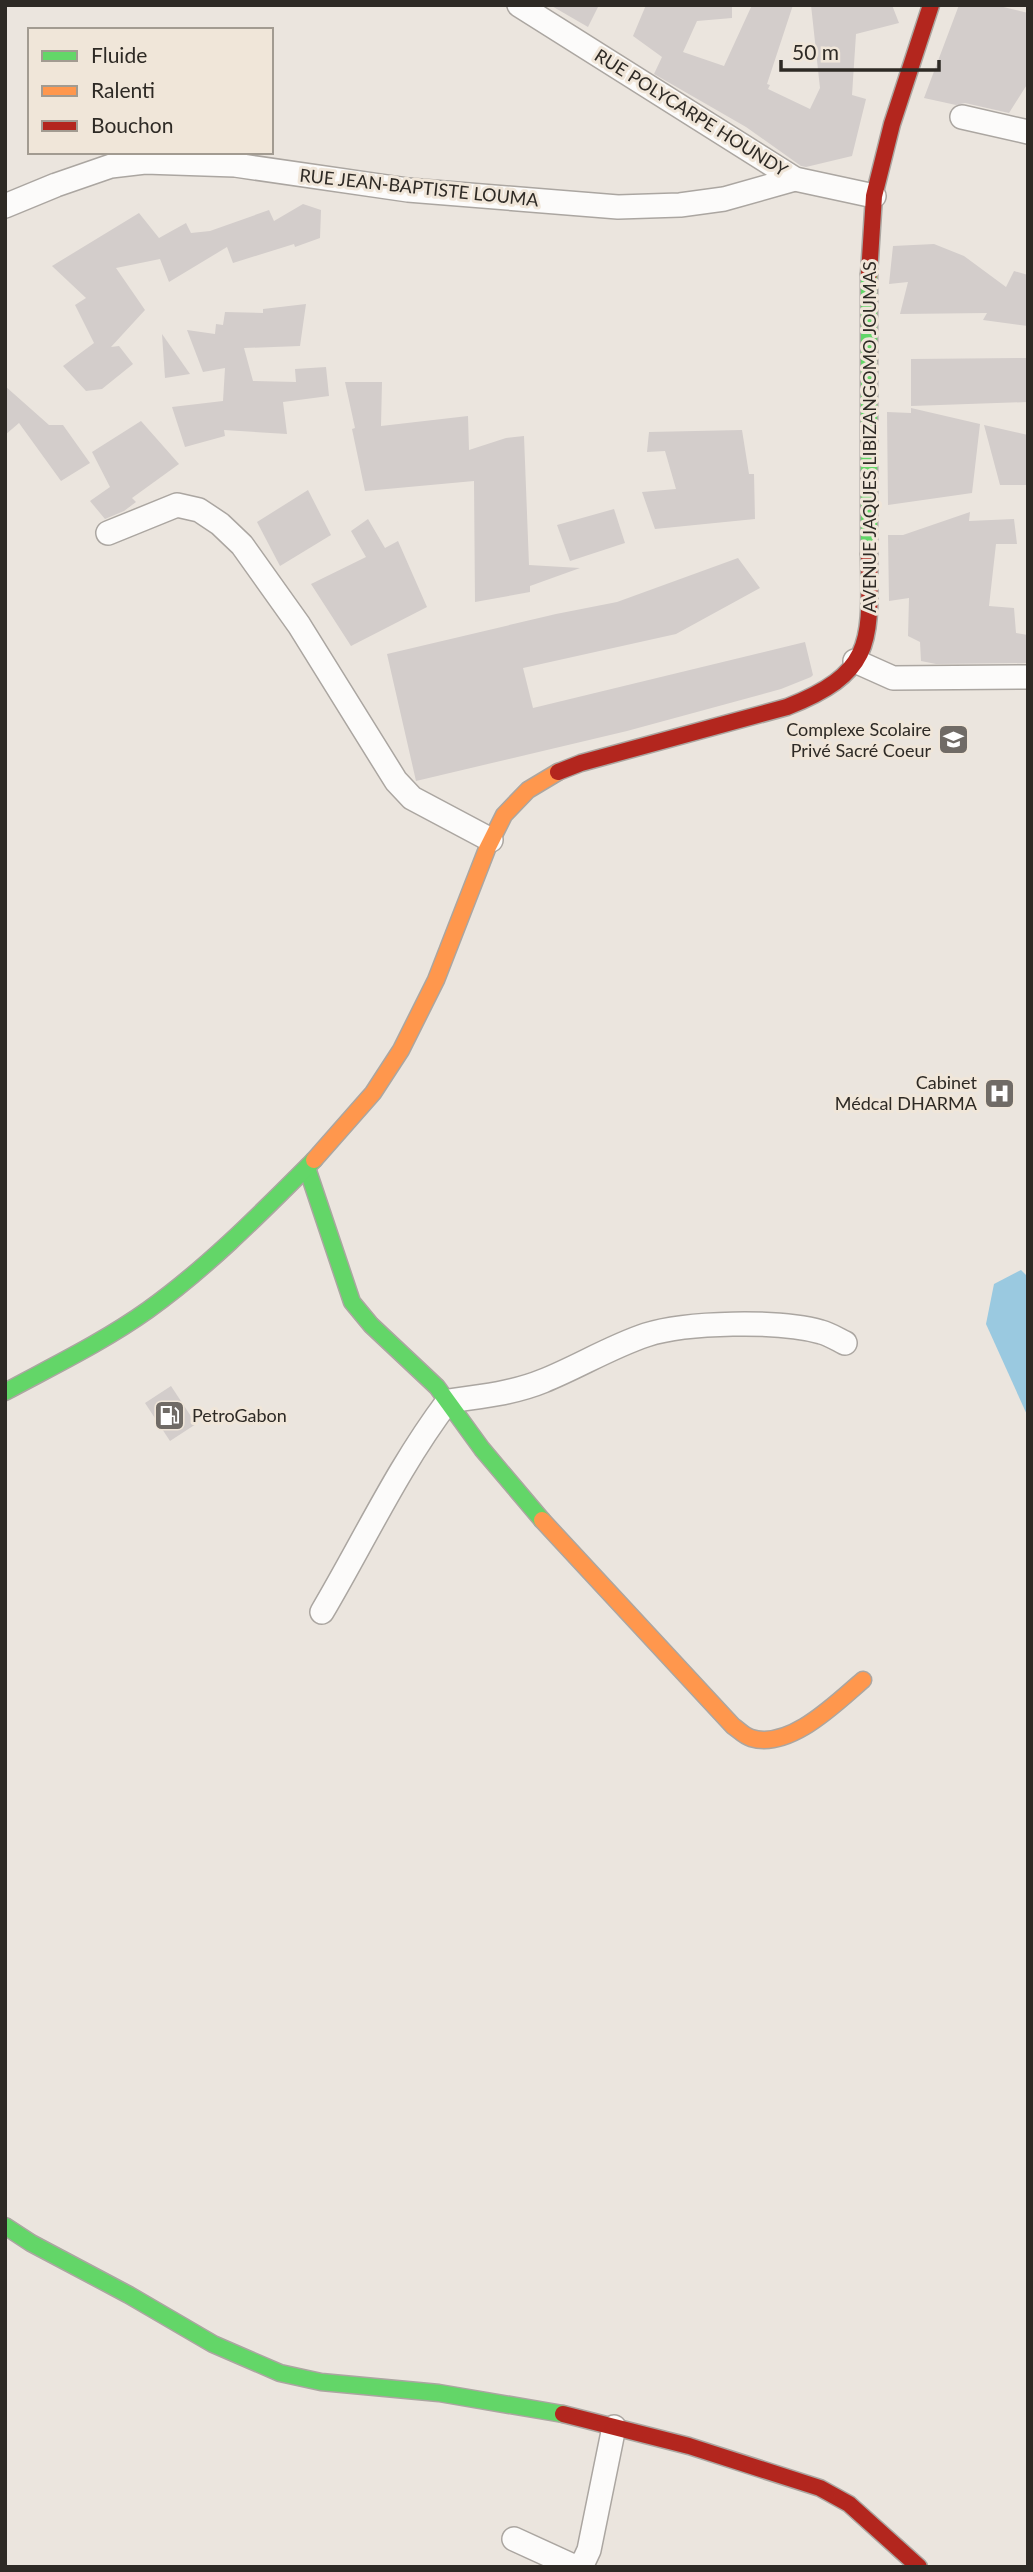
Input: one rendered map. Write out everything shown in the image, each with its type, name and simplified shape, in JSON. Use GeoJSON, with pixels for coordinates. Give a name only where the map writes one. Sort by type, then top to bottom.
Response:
{"type":"FeatureCollection","features":[{"type":"Feature","properties":{"kind":"street","name":"RUE POLYCARPE HOUNDY"},"geometry":{"type":"LineString","coordinates":[[519,5],[795,179],[874,196]]}},
{"type":"Feature","properties":{"kind":"street","name":"AVENUE JAQUES LIBIZANGOMO JOUMAS"},"geometry":{"type":"LineString","coordinates":[[5,1392],[104,1336],[162,1299],[196,1272],[307,1168],[345,1127],[393,1066],[435,982],[491,840],[504,814],[523,793],[552,774],[581,763],[787,707],[820,694],[846,674],[855,661],[864,647],[870,621],[867,326],[874,196],[892,124],[932,5]]}},
{"type":"Feature","properties":{"kind":"street"},"geometry":{"type":"LineString","coordinates":[[962,117],[1028,132]]}},
{"type":"Feature","properties":{"kind":"street","name":"RUE JEAN-BAPTISTE LOUMA"},"geometry":{"type":"LineString","coordinates":[[5,206],[79,176],[111,166],[145,162],[235,165],[397,189],[618,207],[680,205],[724,199],[795,179]]}},
{"type":"Feature","properties":{"kind":"street"},"geometry":{"type":"LineString","coordinates":[[108,533],[177,505],[199,510],[220,524],[242,545],[299,625],[396,781],[412,798],[491,840]]}},
{"type":"Feature","properties":{"kind":"street"},"geometry":{"type":"LineString","coordinates":[[855,661],[893,678],[1028,677]]}},
{"type":"Feature","properties":{"kind":"street"},"geometry":{"type":"LineString","coordinates":[[307,1168],[352,1303],[371,1325],[424,1372],[482,1449],[534,1511],[733,1726],[752,1738],[791,1734],[814,1721],[863,1680]]}},
{"type":"Feature","properties":{"kind":"street"},"geometry":{"type":"LineString","coordinates":[[322,1612],[395,1479],[419,1439],[448,1401],[541,1382],[607,1350],[649,1334],[708,1324],[784,1327],[822,1332],[845,1343]]}},
{"type":"Feature","properties":{"kind":"street"},"geometry":{"type":"LineString","coordinates":[[5,2226],[214,2344],[280,2373],[321,2382],[439,2393],[566,2415],[689,2446],[820,2488],[849,2504],[919,2567]]}},
{"type":"Feature","properties":{"kind":"street"},"geometry":{"type":"LineString","coordinates":[[514,2539],[573,2566],[583,2563],[590,2542],[614,2427]]}},
{"type":"Feature","properties":{"kind":"water"},"geometry":{"type":"Polygon","coordinates":[[[1021,1270],[1028,1277],[1028,1417],[986,1324],[994,1284],[1021,1270]]]}},
{"type":"Feature","properties":{"kind":"building"},"geometry":{"type":"Polygon","coordinates":[[[550,5],[599,5],[588,27],[550,5]]]}},
{"type":"Feature","properties":{"kind":"building"},"geometry":{"type":"Polygon","coordinates":[[[646,5],[732,5],[732,18],[697,21],[683,52],[724,66],[752,5],[793,5],[767,84],[770,85],[768,89],[810,109],[820,88],[811,5],[892,5],[899,23],[856,34],[852,95],[866,99],[852,156],[801,166],[746,127],[654,74],[662,57],[633,36],[646,5]]]}},
{"type":"Feature","properties":{"kind":"building"},"geometry":{"type":"Polygon","coordinates":[[[959,5],[995,5],[1028,13],[1028,83],[1009,113],[965,103],[956,105],[924,98],[959,5]]]}},
{"type":"Feature","properties":{"kind":"building"},"geometry":{"type":"Polygon","coordinates":[[[303,204],[321,210],[320,238],[295,247],[294,244],[233,263],[227,247],[169,282],[160,259],[116,268],[145,310],[111,347],[119,346],[133,364],[102,389],[86,391],[63,366],[94,343],[75,305],[86,298],[52,266],[139,213],[159,238],[186,223],[191,233],[210,231],[269,210],[274,221],[303,204]]]}},
{"type":"Feature","properties":{"kind":"building"},"geometry":{"type":"Polygon","coordinates":[[[934,244],[964,256],[1006,287],[1014,271],[1028,275],[1028,326],[983,320],[987,313],[900,314],[908,282],[889,284],[893,246],[934,244]]]}},
{"type":"Feature","properties":{"kind":"building"},"geometry":{"type":"Polygon","coordinates":[[[306,304],[300,346],[244,348],[253,381],[296,382],[295,369],[326,367],[329,396],[283,402],[287,434],[224,430],[225,436],[185,447],[172,407],[223,401],[225,368],[203,372],[187,330],[215,334],[216,324],[223,325],[225,312],[263,313],[263,309],[306,304]]]}},
{"type":"Feature","properties":{"kind":"building"},"geometry":{"type":"Polygon","coordinates":[[[162,334],[190,374],[165,378],[162,334]]]}},
{"type":"Feature","properties":{"kind":"building"},"geometry":{"type":"Polygon","coordinates":[[[1028,358],[1028,402],[911,406],[911,359],[1028,358]]]}},
{"type":"Feature","properties":{"kind":"building"},"geometry":{"type":"Polygon","coordinates":[[[345,382],[382,382],[381,426],[468,416],[469,450],[506,438],[524,436],[529,565],[580,568],[530,586],[530,592],[475,602],[474,481],[365,491],[345,382]]]}},
{"type":"Feature","properties":{"kind":"building"},"geometry":{"type":"Polygon","coordinates":[[[5,386],[49,425],[63,425],[90,463],[61,481],[19,423],[5,435],[5,386]]]}},
{"type":"Feature","properties":{"kind":"building"},"geometry":{"type":"Polygon","coordinates":[[[911,408],[980,424],[972,493],[888,505],[887,412],[911,413],[911,408]]]}},
{"type":"Feature","properties":{"kind":"building"},"geometry":{"type":"Polygon","coordinates":[[[141,421],[179,464],[132,498],[136,502],[124,511],[105,519],[90,501],[110,487],[92,452],[141,421]]]}},
{"type":"Feature","properties":{"kind":"building"},"geometry":{"type":"Polygon","coordinates":[[[984,425],[1028,435],[1028,485],[1000,485],[984,425]]]}},
{"type":"Feature","properties":{"kind":"building"},"geometry":{"type":"Polygon","coordinates":[[[742,430],[749,474],[754,474],[755,519],[655,529],[642,492],[676,489],[665,451],[647,452],[649,432],[742,430]]]}},
{"type":"Feature","properties":{"kind":"building"},"geometry":{"type":"Polygon","coordinates":[[[308,490],[331,535],[280,566],[257,522],[308,490]]]}},
{"type":"Feature","properties":{"kind":"building"},"geometry":{"type":"Polygon","coordinates":[[[614,509],[625,543],[570,561],[557,525],[614,509]]]}},
{"type":"Feature","properties":{"kind":"building"},"geometry":{"type":"Polygon","coordinates":[[[970,512],[969,521],[1014,519],[1017,544],[996,544],[989,606],[1014,608],[1016,633],[1028,635],[1028,663],[936,664],[921,661],[920,642],[908,636],[909,598],[889,601],[888,535],[903,535],[970,512]]]}},
{"type":"Feature","properties":{"kind":"building"},"geometry":{"type":"Polygon","coordinates":[[[368,519],[385,548],[398,541],[427,607],[351,646],[311,584],[366,557],[351,531],[368,519]]]}},
{"type":"Feature","properties":{"kind":"building"},"geometry":{"type":"Polygon","coordinates":[[[738,558],[760,588],[676,634],[523,668],[533,708],[805,642],[813,675],[811,677],[781,689],[627,731],[416,781],[387,654],[617,602],[738,558]]]}},
{"type":"Feature","properties":{"kind":"building"},"geometry":{"type":"Polygon","coordinates":[[[171,1386],[196,1424],[170,1441],[145,1403],[171,1386]]]}},
{"type":"Feature","properties":{"kind":"traffic: fast"},"geometry":{"type":"LineString","coordinates":[[869,274],[869,554]]}},
{"type":"Feature","properties":{"kind":"traffic: fast"},"geometry":{"type":"LineString","coordinates":[[5,1392],[113,1333],[148,1310],[192,1276],[314,1160]]}},
{"type":"Feature","properties":{"kind":"traffic: fast"},"geometry":{"type":"LineString","coordinates":[[307,1168],[352,1302],[371,1325],[437,1387],[482,1449],[542,1520]]}},
{"type":"Feature","properties":{"kind":"traffic: fast"},"geometry":{"type":"LineString","coordinates":[[5,2226],[213,2344],[280,2373],[321,2382],[439,2393],[563,2414]]}},
{"type":"Feature","properties":{"kind":"traffic: slow"},"geometry":{"type":"LineString","coordinates":[[314,1160],[373,1093],[401,1050],[436,980],[487,849],[504,815],[528,790],[558,772]]}},
{"type":"Feature","properties":{"kind":"traffic: slow"},"geometry":{"type":"LineString","coordinates":[[542,1520],[733,1726],[748,1737],[766,1740],[796,1731],[826,1712],[863,1680]]}},
{"type":"Feature","properties":{"kind":"traffic: jam"},"geometry":{"type":"LineString","coordinates":[[869,274],[874,196],[892,124],[931,5]]}},
{"type":"Feature","properties":{"kind":"traffic: jam"},"geometry":{"type":"LineString","coordinates":[[558,772],[581,763],[787,707],[816,694],[837,680],[852,666],[862,650],[867,631],[869,554]]}},
{"type":"Feature","properties":{"kind":"traffic: jam"},"geometry":{"type":"LineString","coordinates":[[563,2414],[689,2446],[820,2488],[849,2504],[919,2567]]}},
{"type":"Feature","properties":{"kind":"place","name":"Complexe Scolaire Privé Sacré Coeur"},"geometry":{"type":"Point","coordinates":[954,740]}},
{"type":"Feature","properties":{"kind":"place","name":"Cabinet Médcal DHARMA"},"geometry":{"type":"Point","coordinates":[1000,1093]}},
{"type":"Feature","properties":{"kind":"place","name":"PetroGabon"},"geometry":{"type":"Point","coordinates":[169,1416]}}]}
